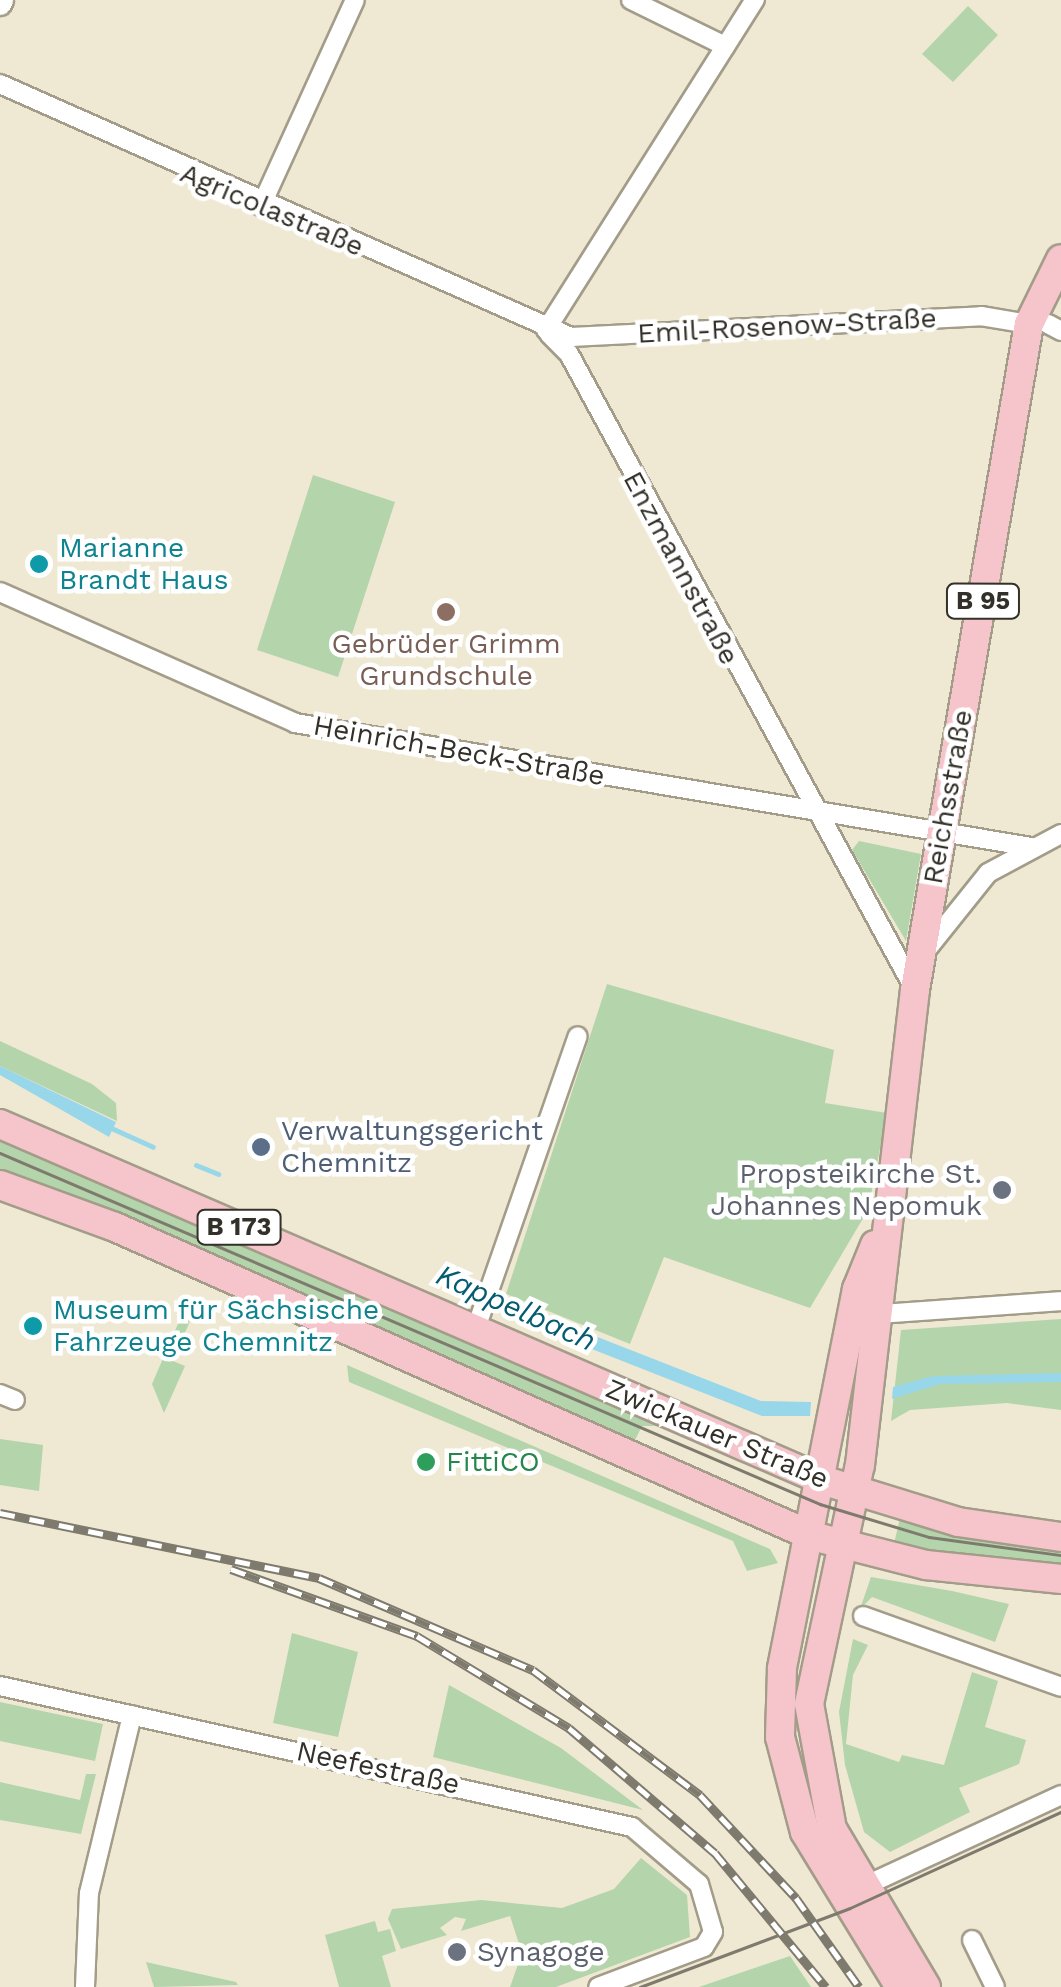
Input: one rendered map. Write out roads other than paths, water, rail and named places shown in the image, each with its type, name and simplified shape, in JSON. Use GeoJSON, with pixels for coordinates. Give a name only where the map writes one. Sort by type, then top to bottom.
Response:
{"type":"FeatureCollection","features":[{"type":"Feature","properties":{"kind":"main road","name":"Reichsstraße"},"geometry":{"type":"LineString","coordinates":[[1046,326],[1061,259]]}},
{"type":"Feature","properties":{"kind":"main road","name":"Reichsstraße"},"geometry":{"type":"LineString","coordinates":[[900,1987],[854,1894],[820,1794],[810,1717],[820,1628],[856,1493],[868,1416],[880,1314],[883,1226],[915,990],[942,832],[1024,370],[1061,288]]}},
{"type":"Feature","properties":{"kind":"main road","name":"Zwickauer Straße"},"geometry":{"type":"LineString","coordinates":[[0,1124],[478,1322],[825,1481],[958,1522],[1061,1537]]}},
{"type":"Feature","properties":{"kind":"main road","name":"Zwickauer Straße"},"geometry":{"type":"LineString","coordinates":[[0,1185],[132,1235],[812,1536],[962,1571],[1061,1579]]}},
{"type":"Feature","properties":{"kind":"main road","name":"Reichsstraße"},"geometry":{"type":"LineString","coordinates":[[883,1226],[857,1289],[825,1481],[782,1669],[780,1738],[794,1808],[926,1987]]}},
{"type":"Feature","properties":{"kind":"street"},"geometry":{"type":"LineString","coordinates":[[261,206],[355,0]]}},
{"type":"Feature","properties":{"kind":"street"},"geometry":{"type":"LineString","coordinates":[[630,0],[726,46]]}},
{"type":"Feature","properties":{"kind":"street"},"geometry":{"type":"LineString","coordinates":[[546,330],[754,0]]}},
{"type":"Feature","properties":{"kind":"street","name":"Agricolastraße"},"geometry":{"type":"LineString","coordinates":[[0,84],[261,206],[546,330]]}},
{"type":"Feature","properties":{"kind":"street","name":"Emil-Rosenow-Straße"},"geometry":{"type":"LineString","coordinates":[[546,330],[571,338],[981,316],[1046,326]]}},
{"type":"Feature","properties":{"kind":"street","name":"Enzmannstraße"},"geometry":{"type":"LineString","coordinates":[[546,330],[569,354],[848,879],[915,990]]}},
{"type":"Feature","properties":{"kind":"street","name":"Heinrich-Beck-Straße"},"geometry":{"type":"LineString","coordinates":[[0,592],[295,723],[1031,847]]}},
{"type":"Feature","properties":{"kind":"street"},"geometry":{"type":"LineString","coordinates":[[920,960],[956,904],[1031,847],[1061,834]]}},
{"type":"Feature","properties":{"kind":"street"},"geometry":{"type":"LineString","coordinates":[[478,1322],[578,1036]]}},
{"type":"Feature","properties":{"kind":"street"},"geometry":{"type":"LineString","coordinates":[[880,1314],[1061,1302]]}},
{"type":"Feature","properties":{"kind":"street"},"geometry":{"type":"LineString","coordinates":[[863,1616],[1061,1686]]}},
{"type":"Feature","properties":{"kind":"street","name":"Neefestraße"},"geometry":{"type":"LineString","coordinates":[[0,1686],[612,1818],[685,1869],[714,1917],[704,1948],[598,1987]]}},
{"type":"Feature","properties":{"kind":"street"},"geometry":{"type":"LineString","coordinates":[[85,1987],[89,1893],[132,1715]]}},
{"type":"Feature","properties":{"kind":"street"},"geometry":{"type":"LineString","coordinates":[[854,1894],[1061,1795]]}},
{"type":"Feature","properties":{"kind":"street"},"geometry":{"type":"LineString","coordinates":[[972,1940],[995,1987]]}},
{"type":"Feature","properties":{"kind":"water"},"geometry":{"type":"Polygon","coordinates":[[[0,1066],[116,1122],[109,1137],[0,1075],[0,1066]]]}},
{"type":"Feature","properties":{"kind":"water"},"geometry":{"type":"Polygon","coordinates":[[[503,1300],[761,1401],[811,1402],[810,1416],[762,1416],[498,1312],[503,1300]]]}},
{"type":"Feature","properties":{"kind":"water"},"geometry":{"type":"Polygon","coordinates":[[[1061,1373],[1061,1382],[940,1384],[892,1399],[893,1387],[933,1376],[1061,1373]]]}},
{"type":"Feature","properties":{"kind":"waterway"},"geometry":{"type":"LineString","coordinates":[[109,1127],[153,1147]]}},
{"type":"Feature","properties":{"kind":"waterway","name":"Kappelbach"},"geometry":{"type":"LineString","coordinates":[[196,1165],[218,1174]]}},
{"type":"Feature","properties":{"kind":"tram line"},"geometry":{"type":"LineString","coordinates":[[0,1153],[820,1504],[929,1537],[1061,1555]]}},
{"type":"Feature","properties":{"kind":"tram line"},"geometry":{"type":"LineString","coordinates":[[640,1987],[850,1908],[1061,1812]]}},
{"type":"Feature","properties":{"kind":"railway"},"geometry":{"type":"LineString","coordinates":[[0,1513],[319,1578],[533,1670],[700,1795],[796,1898],[859,1987]]}},
{"type":"Feature","properties":{"kind":"railway"},"geometry":{"type":"LineString","coordinates":[[231,1569],[417,1636],[569,1728],[715,1853],[826,1987]]}},
{"type":"Feature","properties":{"kind":"place","name":"Marianne Brandt Haus"},"geometry":{"type":"Point","coordinates":[39,564]}},
{"type":"Feature","properties":{"kind":"place","name":"Gebrüder Grimm Grundschule"},"geometry":{"type":"Point","coordinates":[446,612]}},
{"type":"Feature","properties":{"kind":"place","name":"Verwaltungsgericht Chemnitz"},"geometry":{"type":"Point","coordinates":[261,1147]}},
{"type":"Feature","properties":{"kind":"place","name":"Propsteikirche St. Johannes Nepomuk"},"geometry":{"type":"Point","coordinates":[1002,1190]}},
{"type":"Feature","properties":{"kind":"place","name":"Museum für Sächsische Fahrzeuge Chemnitz"},"geometry":{"type":"Point","coordinates":[33,1326]}},
{"type":"Feature","properties":{"kind":"place","name":"FittiCO"},"geometry":{"type":"Point","coordinates":[426,1462]}},
{"type":"Feature","properties":{"kind":"place","name":"Synagoge"},"geometry":{"type":"Point","coordinates":[457,1952]}}]}
